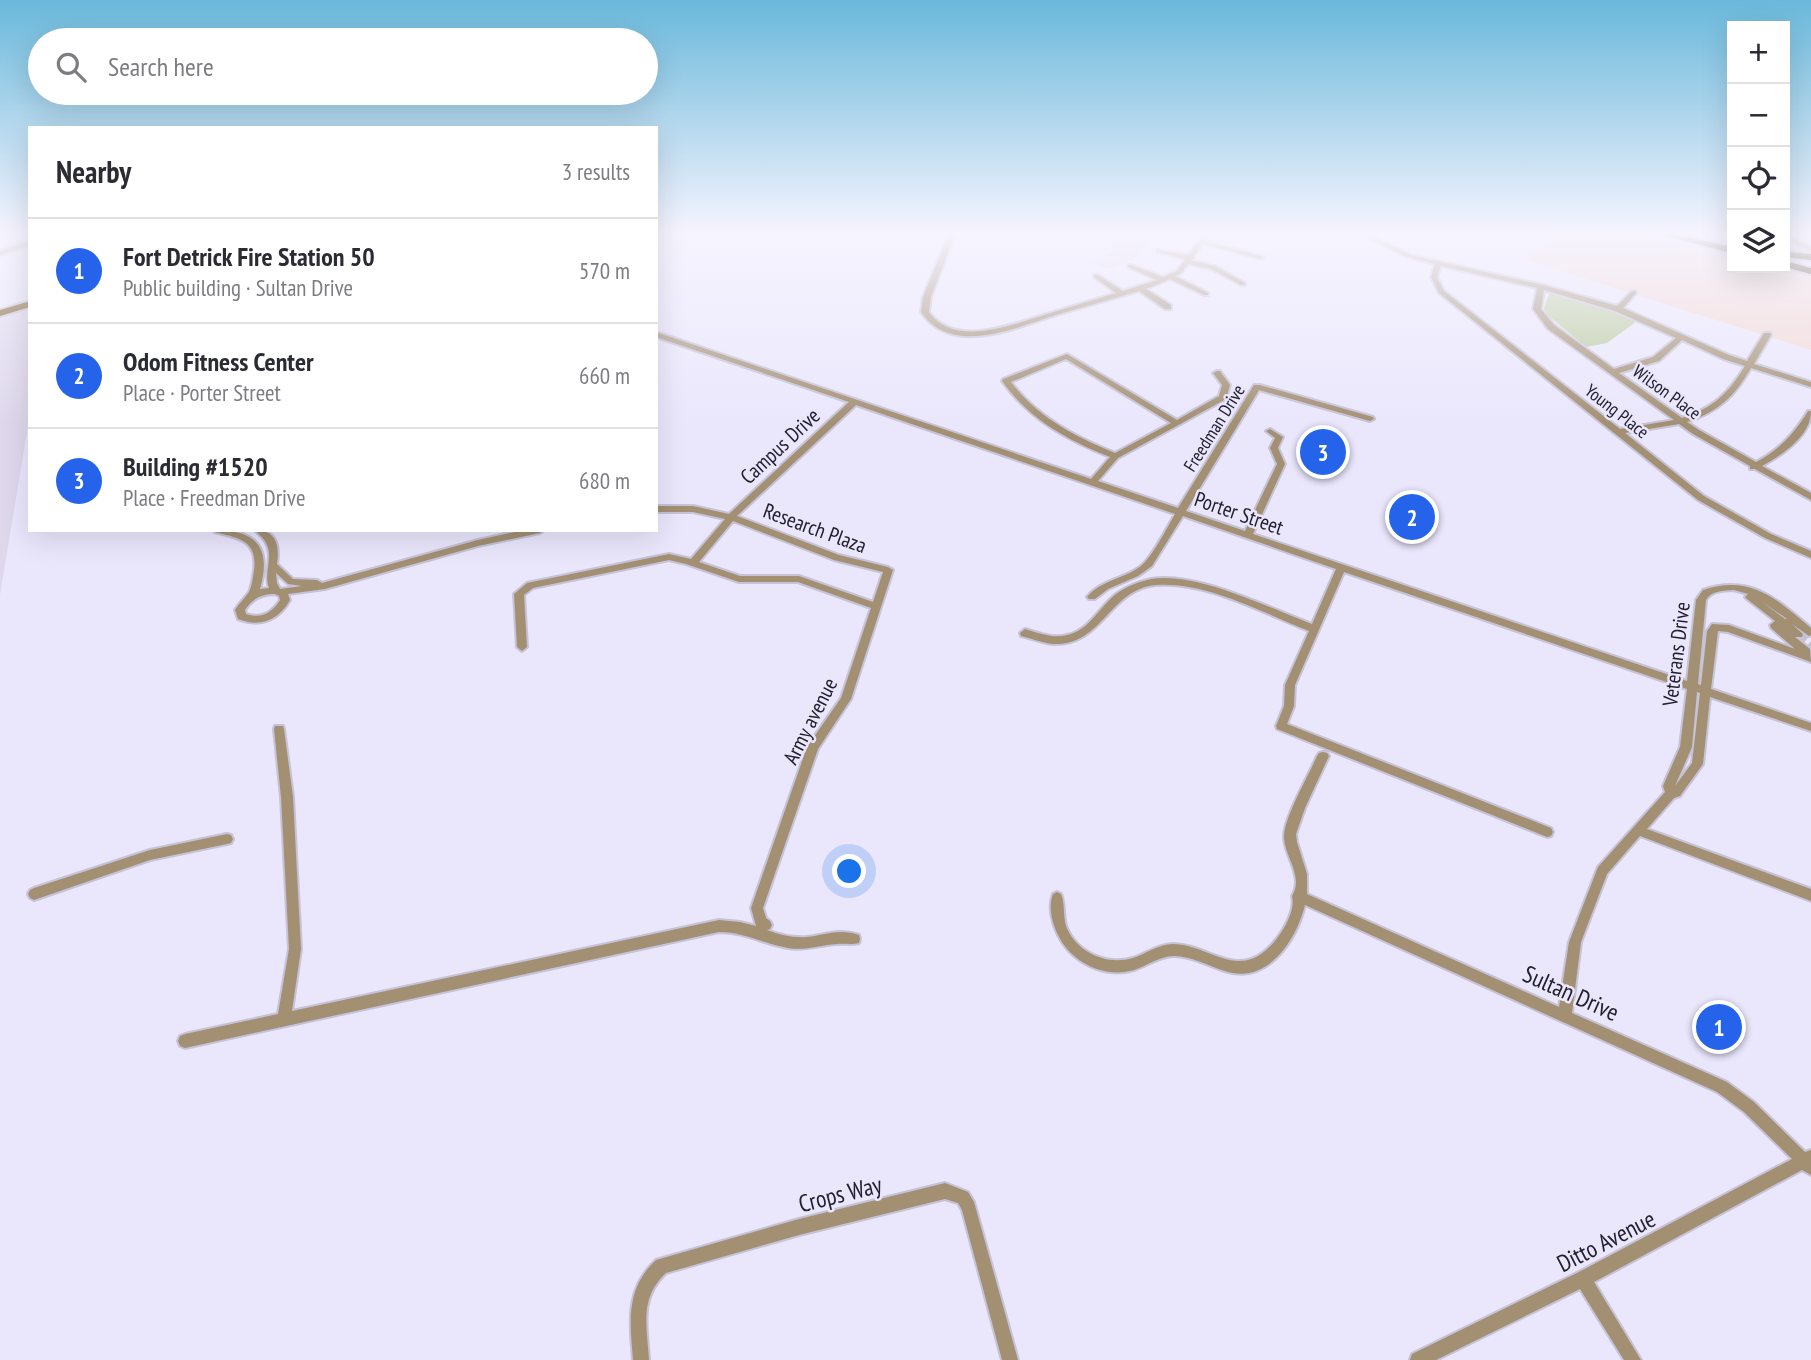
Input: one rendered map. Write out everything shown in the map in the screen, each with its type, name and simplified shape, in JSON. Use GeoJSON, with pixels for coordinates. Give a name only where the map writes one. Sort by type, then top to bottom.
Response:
{"type":"FeatureCollection","features":[{"type":"Feature","properties":{"kind":"main road"},"geometry":{"type":"LineString","coordinates":[[0,311],[28,303]]}},
{"type":"Feature","properties":{"kind":"street"},"geometry":{"type":"LineString","coordinates":[[928,297],[925,304],[928,317],[944,329],[970,334],[993,332],[1110,297]]}},
{"type":"Feature","properties":{"kind":"street"},"geometry":{"type":"LineString","coordinates":[[1154,297],[1168,307]]}},
{"type":"Feature","properties":{"kind":"street","name":"Young Place"},"geometry":{"type":"LineString","coordinates":[[1448,297],[1701,498],[1768,536],[1811,555]]}},
{"type":"Feature","properties":{"kind":"street","name":"Wilson Place"},"geometry":{"type":"LineString","coordinates":[[1539,297],[1536,309],[1544,320],[1678,419],[1753,467],[1811,496]]}},
{"type":"Feature","properties":{"kind":"street"},"geometry":{"type":"LineString","coordinates":[[1579,297],[1618,309],[1747,366],[1811,385]]}},
{"type":"Feature","properties":{"kind":"street"},"geometry":{"type":"LineString","coordinates":[[1618,309],[1629,297]]}},
{"type":"Feature","properties":{"kind":"street","name":"Porter Street"},"geometry":{"type":"LineString","coordinates":[[658,335],[1811,727]]}},
{"type":"Feature","properties":{"kind":"street"},"geometry":{"type":"LineString","coordinates":[[1619,432],[1678,419],[1720,404],[1767,335]]}},
{"type":"Feature","properties":{"kind":"street"},"geometry":{"type":"LineString","coordinates":[[1614,372],[1656,359],[1681,337]]}},
{"type":"Feature","properties":{"kind":"street"},"geometry":{"type":"LineString","coordinates":[[1115,456],[1078,440],[1019,399],[1006,381],[1067,356],[1177,423]]}},
{"type":"Feature","properties":{"kind":"street"},"geometry":{"type":"LineString","coordinates":[[1093,482],[1115,456],[1223,397],[1226,385],[1217,373]]}},
{"type":"Feature","properties":{"kind":"street","name":"Freedman Drive"},"geometry":{"type":"LineString","coordinates":[[1179,512],[1257,387],[1370,419]]}},
{"type":"Feature","properties":{"kind":"street","name":"Campus Drive"},"geometry":{"type":"LineString","coordinates":[[694,562],[731,517],[855,402]]}},
{"type":"Feature","properties":{"kind":"street"},"geometry":{"type":"LineString","coordinates":[[1753,467],[1787,448],[1811,413]]}},
{"type":"Feature","properties":{"kind":"street"},"geometry":{"type":"LineString","coordinates":[[1248,534],[1281,464],[1274,448],[1279,437],[1270,432]]}},
{"type":"Feature","properties":{"kind":"street"},"geometry":{"type":"LineString","coordinates":[[658,509],[693,509],[731,517]]}},
{"type":"Feature","properties":{"kind":"street"},"geometry":{"type":"LineString","coordinates":[[1092,597],[1103,587],[1140,573],[1149,564],[1179,512]]}},
{"type":"Feature","properties":{"kind":"street","name":"Research Plaza"},"geometry":{"type":"LineString","coordinates":[[731,517],[837,558],[888,570]]}},
{"type":"Feature","properties":{"kind":"street"},"geometry":{"type":"LineString","coordinates":[[224,532],[250,540],[257,547],[260,562],[251,596],[240,610],[244,618],[258,620],[342,582]]}},
{"type":"Feature","properties":{"kind":"street"},"geometry":{"type":"LineString","coordinates":[[261,532],[273,545],[274,566],[271,569],[271,582],[285,600],[278,611]]}},
{"type":"Feature","properties":{"kind":"street"},"geometry":{"type":"LineString","coordinates":[[251,596],[342,582],[478,542],[530,532]]}},
{"type":"Feature","properties":{"kind":"street"},"geometry":{"type":"LineString","coordinates":[[522,647],[519,594],[530,585],[662,558],[694,562],[739,579],[799,579],[875,606]]}},
{"type":"Feature","properties":{"kind":"street"},"geometry":{"type":"LineString","coordinates":[[274,566],[291,582],[342,582]]}},
{"type":"Feature","properties":{"kind":"street"},"geometry":{"type":"LineString","coordinates":[[1342,566],[1290,685],[1289,706],[1281,726],[1547,832]]}},
{"type":"Feature","properties":{"kind":"street","name":"Army avenue"},"geometry":{"type":"LineString","coordinates":[[766,925],[760,922],[757,908],[813,747],[846,699],[888,570]]}},
{"type":"Feature","properties":{"kind":"street"},"geometry":{"type":"LineString","coordinates":[[1025,633],[1046,640],[1073,638],[1096,623],[1122,592],[1145,584],[1164,582],[1194,586],[1314,629]]}},
{"type":"Feature","properties":{"kind":"street","name":"Veterans Drive"},"geometry":{"type":"LineString","coordinates":[[1671,793],[1669,786],[1686,747],[1701,600],[1706,592],[1718,588],[1740,588],[1766,598],[1803,633]]}},
{"type":"Feature","properties":{"kind":"street"},"geometry":{"type":"LineString","coordinates":[[1790,622],[1775,625],[1811,657]]}},
{"type":"Feature","properties":{"kind":"street","name":"Veterans Drive"},"geometry":{"type":"LineString","coordinates":[[1565,1015],[1575,942],[1602,871],[1671,793],[1676,793],[1689,780],[1697,764],[1712,631],[1717,627],[1811,657]]}},
{"type":"Feature","properties":{"kind":"street"},"geometry":{"type":"LineString","coordinates":[[279,729],[288,810],[296,949],[284,1019]]}},
{"type":"Feature","properties":{"kind":"street"},"geometry":{"type":"LineString","coordinates":[[1057,898],[1056,919],[1065,938],[1072,948],[1092,962],[1123,966],[1171,950],[1185,951],[1218,965],[1245,968],[1264,960],[1278,948],[1294,921],[1300,866],[1290,832],[1323,756]]}},
{"type":"Feature","properties":{"kind":"street"},"geometry":{"type":"LineString","coordinates":[[1637,830],[1811,895]]}},
{"type":"Feature","properties":{"kind":"street"},"geometry":{"type":"LineString","coordinates":[[34,894],[150,855],[227,839]]}},
{"type":"Feature","properties":{"kind":"street","name":"Sultan Drive"},"geometry":{"type":"LineString","coordinates":[[1298,896],[1565,1015],[1729,1092],[1809,1162]]}},
{"type":"Feature","properties":{"kind":"street"},"geometry":{"type":"LineString","coordinates":[[185,1041],[719,926],[736,924],[788,943],[817,942],[847,936],[855,939]]}},
{"type":"Feature","properties":{"kind":"street","name":"Ditto Avenue"},"geometry":{"type":"LineString","coordinates":[[1418,1360],[1583,1279],[1809,1162]]}},
{"type":"Feature","properties":{"kind":"street","name":"Crops Way"},"geometry":{"type":"LineString","coordinates":[[641,1360],[639,1301],[647,1279],[662,1266],[799,1227],[945,1191],[963,1197],[969,1207],[1010,1360]]}},
{"type":"Feature","properties":{"kind":"street"},"geometry":{"type":"LineString","coordinates":[[1583,1279],[1633,1360]]}},
{"type":"Feature","properties":{"kind":"shaded area"},"geometry":{"type":"Polygon","coordinates":[[[1645,297],[1811,297],[1811,350],[1645,297]]]}},
{"type":"Feature","properties":{"kind":"shaded area"},"geometry":{"type":"Polygon","coordinates":[[[28,307],[28,426],[0,595],[0,315],[28,307]]]}},
{"type":"Feature","properties":{"kind":"green space"},"geometry":{"type":"Polygon","coordinates":[[[1548,297],[1571,297],[1640,319],[1607,343],[1586,347],[1545,313],[1548,297]]]}},
{"type":"Feature","properties":{"kind":"tunnel"},"geometry":{"type":"LineString","coordinates":[[1798,634],[1811,646]]}},
{"type":"Feature","properties":{"kind":"place","name":"Building #1520"},"geometry":{"type":"Point","coordinates":[1323,452]}},
{"type":"Feature","properties":{"kind":"place","name":"Odom Fitness Center"},"geometry":{"type":"Point","coordinates":[1412,517]}},
{"type":"Feature","properties":{"kind":"place","name":"Fort Detrick Fire Station 50"},"geometry":{"type":"Point","coordinates":[1719,1027]}}]}
